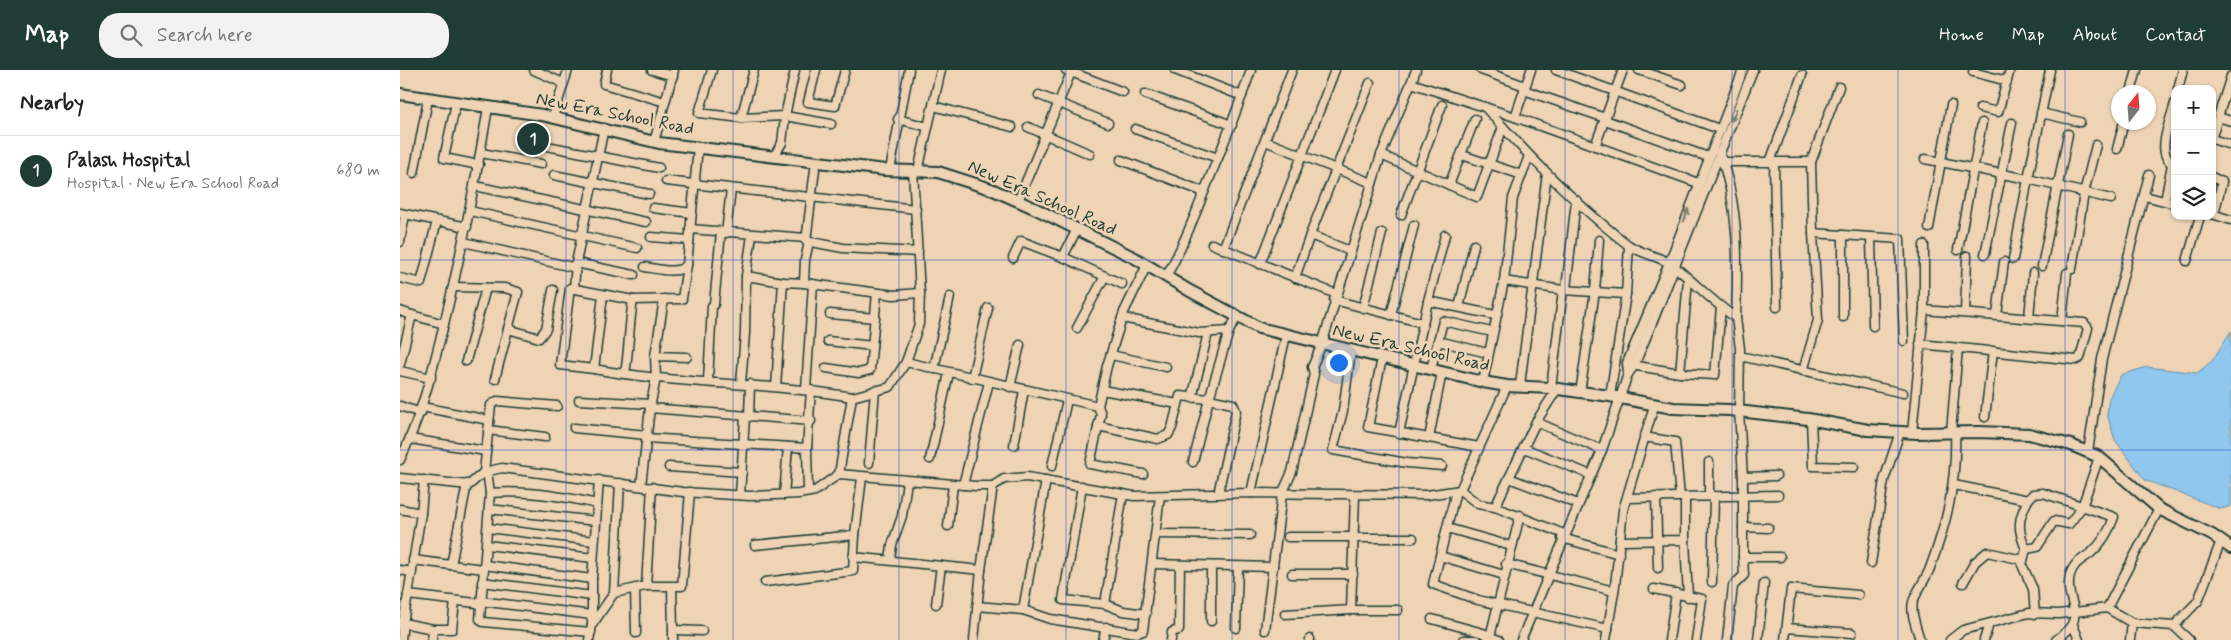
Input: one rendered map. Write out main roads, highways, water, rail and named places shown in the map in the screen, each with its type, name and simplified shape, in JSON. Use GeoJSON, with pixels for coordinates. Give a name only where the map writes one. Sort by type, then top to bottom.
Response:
{"type":"FeatureCollection","features":[{"type":"Feature","properties":{"kind":"water"},"geometry":{"type":"Polygon","coordinates":[[[2231,331],[2231,506],[2221,509],[2145,480],[2115,440],[2107,414],[2109,398],[2121,375],[2147,367],[2197,373],[2212,361],[2231,331]]]}},
{"type":"Feature","properties":{"kind":"place","name":"Palash Hospital"},"geometry":{"type":"Point","coordinates":[533,139]}}]}
